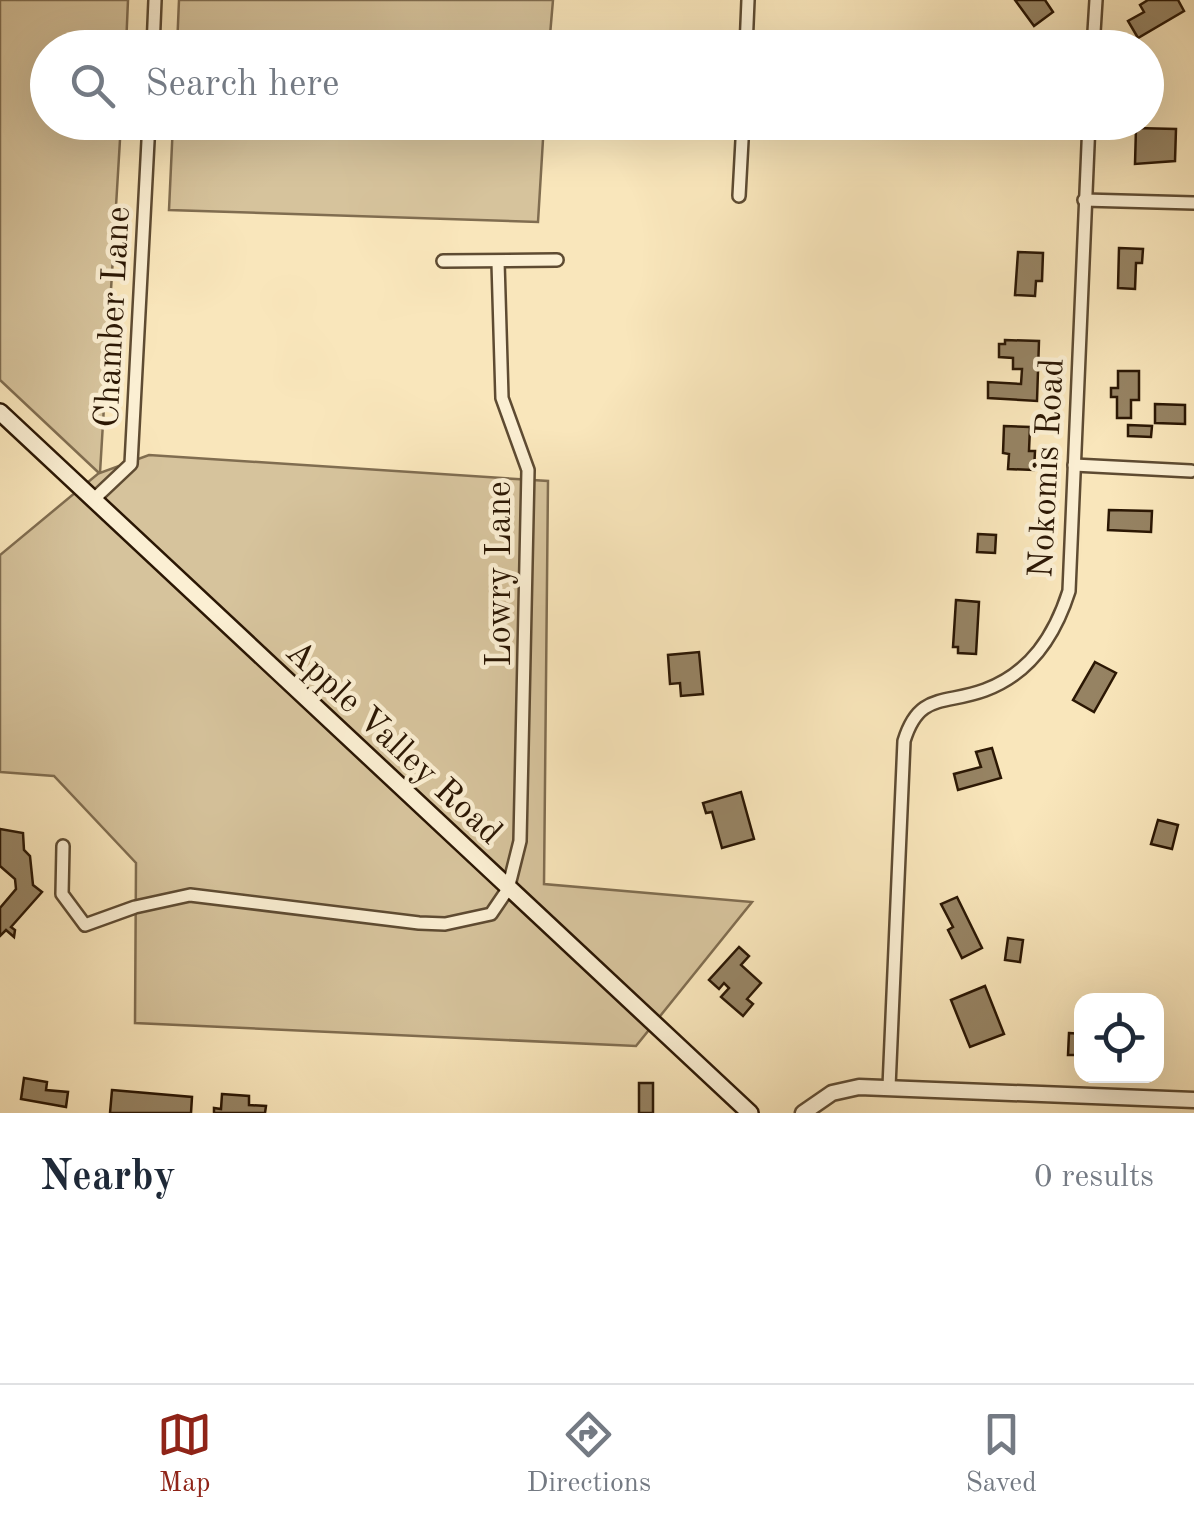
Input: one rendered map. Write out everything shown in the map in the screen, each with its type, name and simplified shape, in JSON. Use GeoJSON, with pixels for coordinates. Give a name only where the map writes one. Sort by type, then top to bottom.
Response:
{"type":"FeatureCollection","features":[{"type":"Feature","properties":{"kind":"main road","name":"Apple Valley Road"},"geometry":{"type":"LineString","coordinates":[[0,412],[750,1113]]}},
{"type":"Feature","properties":{"kind":"street"},"geometry":{"type":"LineString","coordinates":[[153,30],[155,0]]}},
{"type":"Feature","properties":{"kind":"street"},"geometry":{"type":"LineString","coordinates":[[747,30],[748,0]]}},
{"type":"Feature","properties":{"kind":"street"},"geometry":{"type":"LineString","coordinates":[[1094,30],[1096,0]]}},
{"type":"Feature","properties":{"kind":"street","name":"Chamber Lane"},"geometry":{"type":"LineString","coordinates":[[94,499],[131,464],[148,140]]}},
{"type":"Feature","properties":{"kind":"street"},"geometry":{"type":"LineString","coordinates":[[740,196],[742,140]]}},
{"type":"Feature","properties":{"kind":"street","name":"Nokomis Road"},"geometry":{"type":"LineString","coordinates":[[889,1087],[907,730],[911,719],[929,704],[986,690],[1020,670],[1041,650],[1059,622],[1068,591],[1087,140]]}},
{"type":"Feature","properties":{"kind":"street"},"geometry":{"type":"LineString","coordinates":[[1084,200],[1194,203]]}},
{"type":"Feature","properties":{"kind":"street"},"geometry":{"type":"LineString","coordinates":[[443,261],[557,260]]}},
{"type":"Feature","properties":{"kind":"street","name":"Lowry Lane"},"geometry":{"type":"LineString","coordinates":[[498,262],[502,398],[528,470],[529,527],[520,840],[508,889]]}},
{"type":"Feature","properties":{"kind":"street"},"geometry":{"type":"LineString","coordinates":[[1074,465],[1192,471]]}},
{"type":"Feature","properties":{"kind":"street"},"geometry":{"type":"LineString","coordinates":[[63,846],[62,894],[84,925],[136,907],[190,895],[445,924],[491,914],[508,889]]}},
{"type":"Feature","properties":{"kind":"street"},"geometry":{"type":"LineString","coordinates":[[802,1113],[819,1100],[848,1088],[1194,1100]]}},
{"type":"Feature","properties":{"kind":"shaded area"},"geometry":{"type":"Polygon","coordinates":[[[0,0],[128,0],[127,30],[30,30],[30,140],[120,140],[100,473],[149,455],[548,481],[544,884],[752,902],[636,1046],[135,1023],[136,863],[54,776],[0,772],[0,555],[99,473],[0,380],[0,0]]]}},
{"type":"Feature","properties":{"kind":"shaded area"},"geometry":{"type":"Polygon","coordinates":[[[179,0],[553,0],[550,30],[178,30],[179,0]]]}},
{"type":"Feature","properties":{"kind":"shaded area"},"geometry":{"type":"Polygon","coordinates":[[[172,140],[543,140],[538,222],[169,210],[172,140]]]}},
{"type":"Feature","properties":{"kind":"building"},"geometry":{"type":"Polygon","coordinates":[[[1015,0],[1045,0],[1053,12],[1034,26],[1015,0]]]}},
{"type":"Feature","properties":{"kind":"building"},"geometry":{"type":"Polygon","coordinates":[[[1148,0],[1178,0],[1184,11],[1152,30],[1133,30],[1128,21],[1144,12],[1140,5],[1148,0]]]}},
{"type":"Feature","properties":{"kind":"building"},"geometry":{"type":"Polygon","coordinates":[[[1164,129],[1176,129],[1175,161],[1135,164],[1136,140],[1164,140],[1164,129]]]}},
{"type":"Feature","properties":{"kind":"building"},"geometry":{"type":"Polygon","coordinates":[[[1119,248],[1143,249],[1142,263],[1136,263],[1135,289],[1118,288],[1119,248]]]}},
{"type":"Feature","properties":{"kind":"building"},"geometry":{"type":"Polygon","coordinates":[[[1018,252],[1043,253],[1042,281],[1036,281],[1035,296],[1015,295],[1018,252]]]}},
{"type":"Feature","properties":{"kind":"building"},"geometry":{"type":"Polygon","coordinates":[[[1005,340],[1039,341],[1037,401],[988,398],[988,382],[1021,384],[1022,369],[1013,369],[1013,358],[999,357],[999,344],[1005,344],[1005,340]]]}},
{"type":"Feature","properties":{"kind":"building"},"geometry":{"type":"Polygon","coordinates":[[[1118,371],[1139,371],[1139,400],[1131,400],[1131,418],[1117,418],[1117,397],[1111,397],[1111,388],[1118,388],[1118,371]]]}},
{"type":"Feature","properties":{"kind":"building"},"geometry":{"type":"Polygon","coordinates":[[[1155,404],[1185,405],[1185,424],[1155,423],[1155,404]]]}},
{"type":"Feature","properties":{"kind":"building"},"geometry":{"type":"Polygon","coordinates":[[[1128,425],[1152,426],[1151,437],[1128,436],[1128,425]]]}},
{"type":"Feature","properties":{"kind":"building"},"geometry":{"type":"Polygon","coordinates":[[[1004,426],[1030,427],[1029,451],[1035,451],[1034,470],[1008,469],[1009,454],[1003,453],[1004,426]]]}},
{"type":"Feature","properties":{"kind":"building"},"geometry":{"type":"Polygon","coordinates":[[[1109,510],[1152,511],[1151,532],[1108,530],[1109,510]]]}},
{"type":"Feature","properties":{"kind":"building"},"geometry":{"type":"Polygon","coordinates":[[[978,534],[996,535],[995,553],[977,552],[978,534]]]}},
{"type":"Feature","properties":{"kind":"building"},"geometry":{"type":"Polygon","coordinates":[[[956,600],[979,602],[976,654],[958,653],[958,647],[953,647],[956,600]]]}},
{"type":"Feature","properties":{"kind":"building"},"geometry":{"type":"Polygon","coordinates":[[[699,652],[703,694],[681,696],[680,683],[670,684],[668,655],[699,652]]]}},
{"type":"Feature","properties":{"kind":"building"},"geometry":{"type":"Polygon","coordinates":[[[1095,662],[1116,673],[1094,712],[1073,700],[1095,662]]]}},
{"type":"Feature","properties":{"kind":"building"},"geometry":{"type":"Polygon","coordinates":[[[992,748],[1001,778],[958,790],[954,774],[981,767],[976,752],[992,748]]]}},
{"type":"Feature","properties":{"kind":"building"},"geometry":{"type":"Polygon","coordinates":[[[741,792],[754,839],[722,848],[712,812],[706,813],[703,803],[741,792]]]}},
{"type":"Feature","properties":{"kind":"building"},"geometry":{"type":"Polygon","coordinates":[[[1158,820],[1178,825],[1172,849],[1151,844],[1158,820]]]}},
{"type":"Feature","properties":{"kind":"building"},"geometry":{"type":"Polygon","coordinates":[[[0,829],[23,833],[33,885],[42,892],[11,927],[14,937],[6,930],[0,936],[0,908],[16,889],[15,879],[0,866],[0,829]]]}},
{"type":"Feature","properties":{"kind":"building"},"geometry":{"type":"Polygon","coordinates":[[[957,897],[982,948],[962,958],[941,904],[957,897]]]}},
{"type":"Feature","properties":{"kind":"building"},"geometry":{"type":"Polygon","coordinates":[[[1008,938],[1023,940],[1020,962],[1005,960],[1008,938]]]}},
{"type":"Feature","properties":{"kind":"building"},"geometry":{"type":"Polygon","coordinates":[[[739,947],[749,956],[741,965],[761,983],[747,999],[753,1004],[743,1016],[721,997],[729,988],[724,983],[719,989],[709,980],[739,947]]]}},
{"type":"Feature","properties":{"kind":"building"},"geometry":{"type":"Polygon","coordinates":[[[985,986],[1004,1034],[970,1047],[951,1000],[985,986]]]}},
{"type":"Feature","properties":{"kind":"building"},"geometry":{"type":"Polygon","coordinates":[[[1069,1033],[1074,1033],[1074,1055],[1068,1055],[1069,1033]]]}},
{"type":"Feature","properties":{"kind":"building"},"geometry":{"type":"Polygon","coordinates":[[[24,1078],[47,1082],[46,1090],[68,1092],[66,1107],[21,1099],[24,1078]]]}},
{"type":"Feature","properties":{"kind":"building"},"geometry":{"type":"Polygon","coordinates":[[[639,1083],[653,1083],[653,1113],[639,1113],[639,1083]]]}},
{"type":"Feature","properties":{"kind":"building"},"geometry":{"type":"Polygon","coordinates":[[[112,1090],[192,1097],[191,1113],[110,1113],[112,1090]]]}},
{"type":"Feature","properties":{"kind":"building"},"geometry":{"type":"Polygon","coordinates":[[[222,1094],[249,1096],[249,1105],[266,1106],[265,1113],[214,1113],[214,1108],[221,1109],[222,1094]]]}}]}
